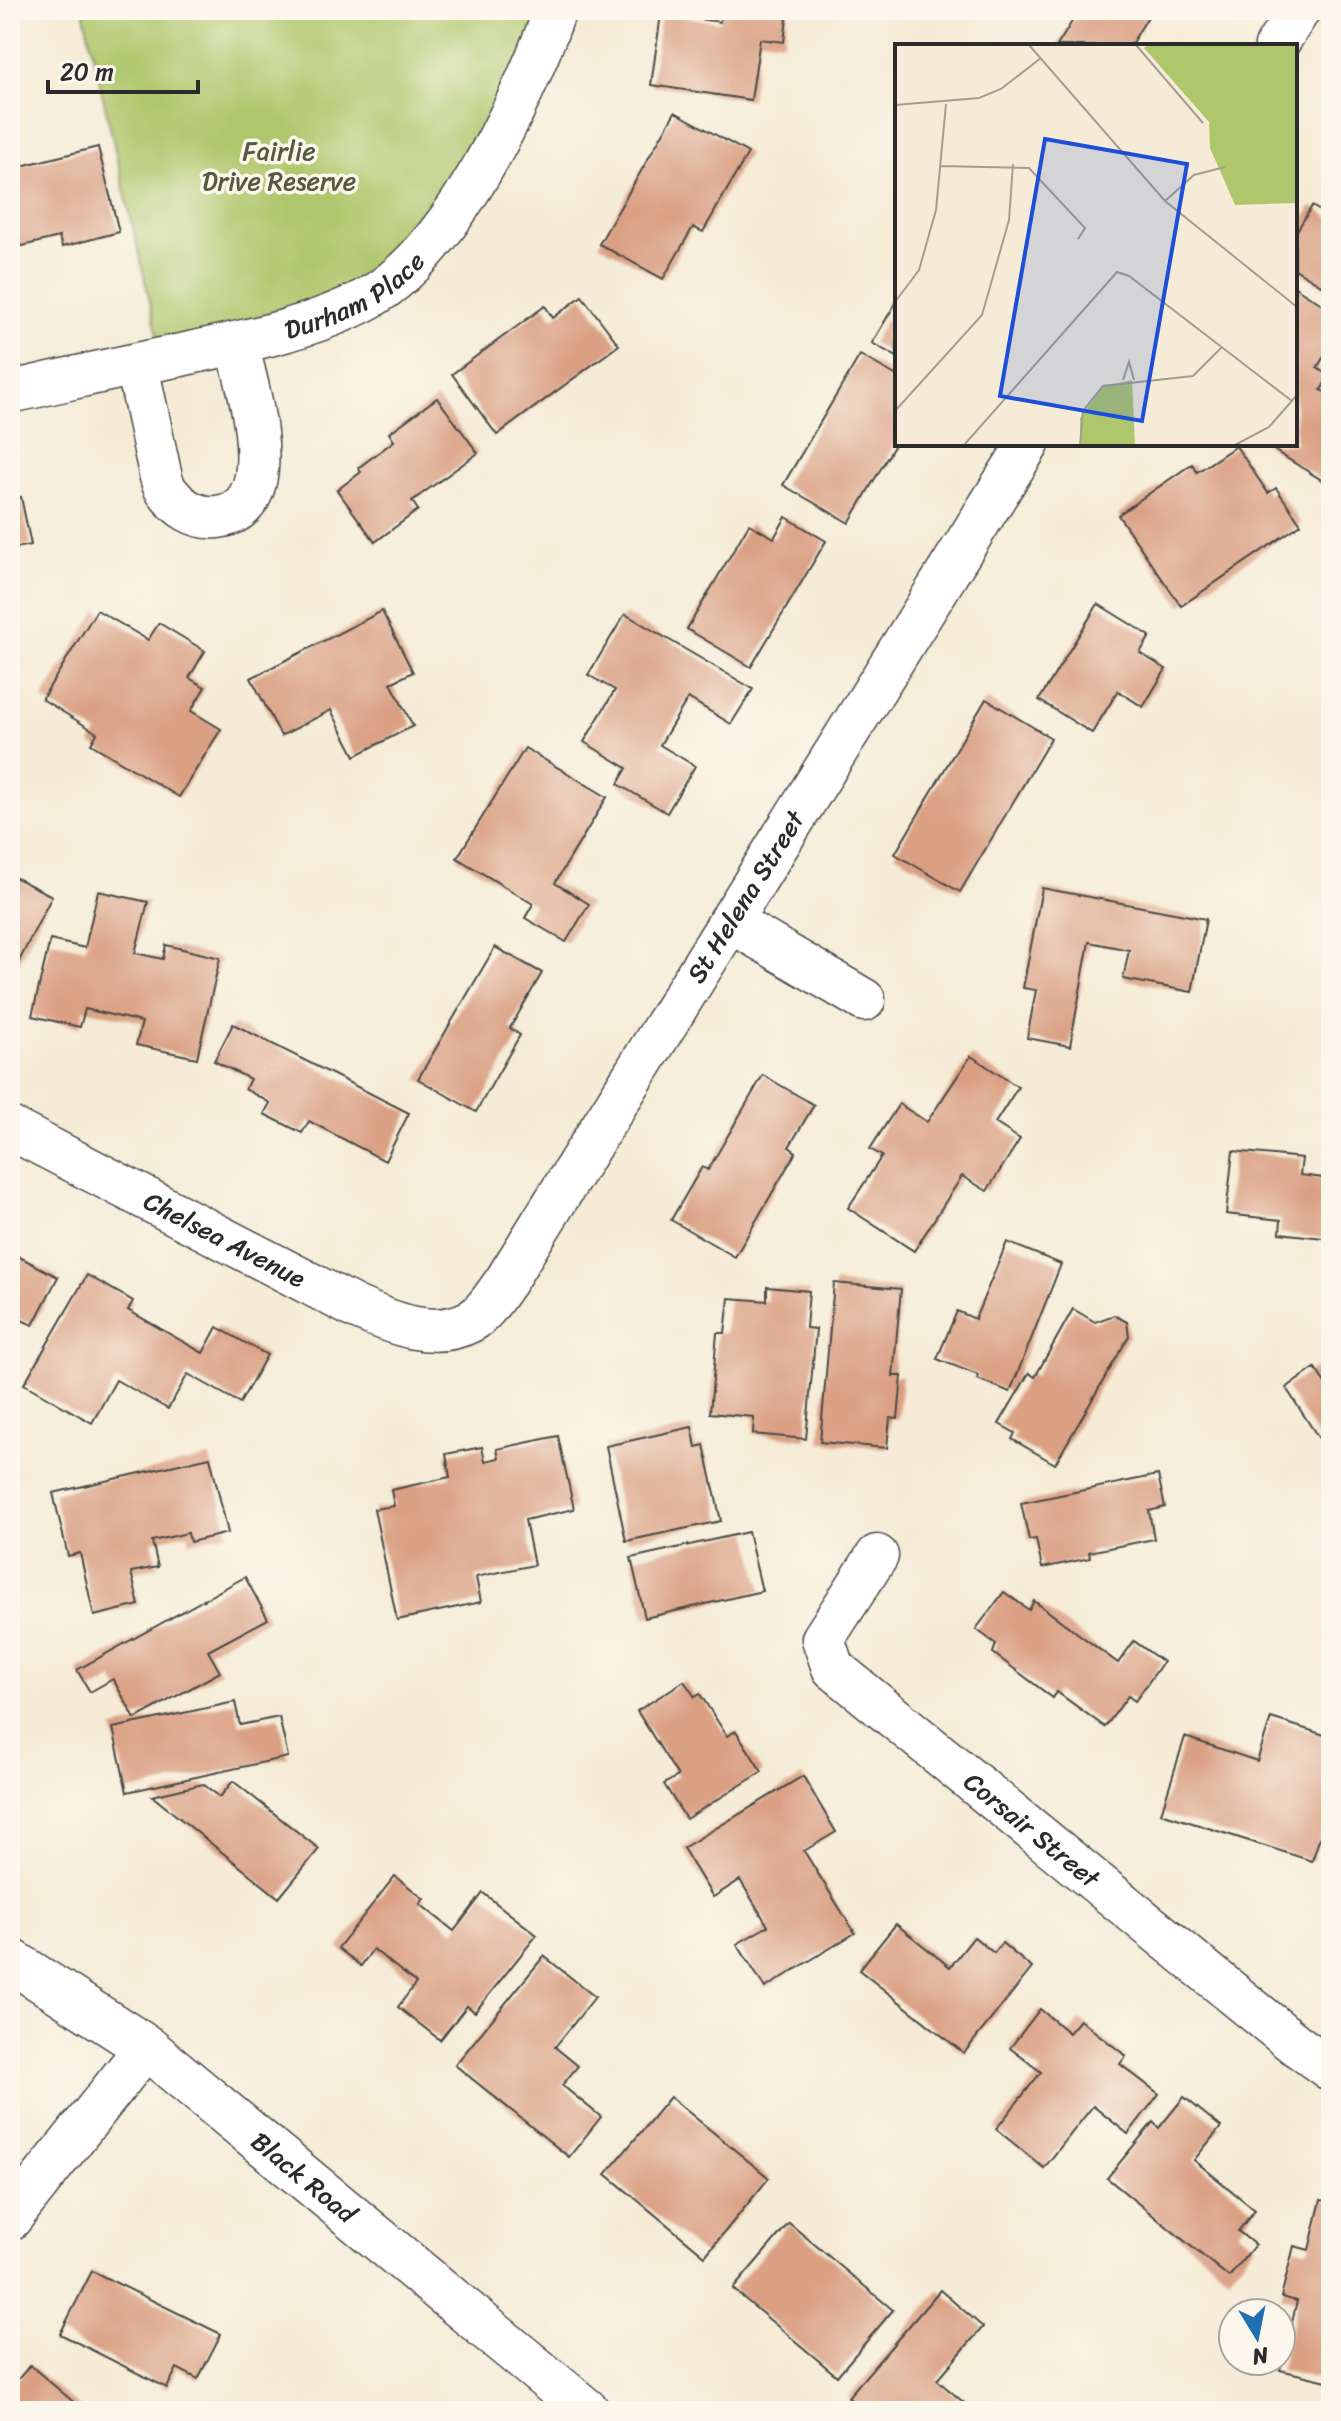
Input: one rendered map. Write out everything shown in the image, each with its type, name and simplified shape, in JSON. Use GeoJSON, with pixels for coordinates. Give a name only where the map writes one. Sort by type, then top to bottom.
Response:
{"type":"FeatureCollection","features":[{"type":"Feature","properties":{"kind":"main road","name":"Black Road"},"geometry":{"type":"LineString","coordinates":[[10,1960],[146,2047],[587,2411]]}},
{"type":"Feature","properties":{"kind":"street","name":"Durham Place"},"geometry":{"type":"LineString","coordinates":[[10,392],[237,343],[317,319],[368,299],[419,258],[462,202],[533,72],[555,10]]}},
{"type":"Feature","properties":{"kind":"street"},"geometry":{"type":"LineString","coordinates":[[1277,44],[1299,10]]}},
{"type":"Feature","properties":{"kind":"street"},"geometry":{"type":"LineString","coordinates":[[137,365],[164,488],[188,513],[218,517],[239,508],[256,487],[258,459],[255,426],[237,343]]}},
{"type":"Feature","properties":{"kind":"street","name":"St Helena Street"},"geometry":{"type":"LineString","coordinates":[[445,1328],[473,1320],[505,1282],[1027,446]]}},
{"type":"Feature","properties":{"kind":"street"},"geometry":{"type":"LineString","coordinates":[[730,921],[864,1000]]}},
{"type":"Feature","properties":{"kind":"street","name":"Chelsea Avenue"},"geometry":{"type":"LineString","coordinates":[[10,1128],[355,1307],[388,1322],[422,1331],[445,1328]]}},
{"type":"Feature","properties":{"kind":"street","name":"Corsair Street"},"geometry":{"type":"LineString","coordinates":[[877,1556],[823,1639],[833,1668],[1331,2070]]}},
{"type":"Feature","properties":{"kind":"street"},"geometry":{"type":"LineString","coordinates":[[10,2219],[146,2047]]}},
{"type":"Feature","properties":{"kind":"green space","name":"Fairlie Drive Reserve"},"geometry":{"type":"Polygon","coordinates":[[[83,10],[555,10],[419,258],[163,358],[83,10]]]}},
{"type":"Feature","properties":{"kind":"building"},"geometry":{"type":"Polygon","coordinates":[[[722,10],[788,10],[784,42],[760,39],[751,100],[651,85],[661,14],[720,22],[722,10]]]}},
{"type":"Feature","properties":{"kind":"building"},"geometry":{"type":"Polygon","coordinates":[[[1079,10],[1152,10],[1131,44],[1058,44],[1079,10]]]}},
{"type":"Feature","properties":{"kind":"building"},"geometry":{"type":"Polygon","coordinates":[[[675,112],[748,153],[703,232],[693,227],[663,279],[599,244],[675,112]]]}},
{"type":"Feature","properties":{"kind":"building"},"geometry":{"type":"Polygon","coordinates":[[[98,147],[119,232],[62,247],[59,237],[10,249],[10,159],[13,168],[98,147]]]}},
{"type":"Feature","properties":{"kind":"building"},"geometry":{"type":"Polygon","coordinates":[[[1312,206],[1331,218],[1331,291],[1297,270],[1297,231],[1312,206]]]}},
{"type":"Feature","properties":{"kind":"building"},"geometry":{"type":"Polygon","coordinates":[[[1297,288],[1331,310],[1331,345],[1317,368],[1329,376],[1321,390],[1331,396],[1331,472],[1325,482],[1267,446],[1297,446],[1297,288]]]}},
{"type":"Feature","properties":{"kind":"building"},"geometry":{"type":"Polygon","coordinates":[[[582,296],[619,345],[497,435],[452,374],[545,306],[553,318],[582,296]]]}},
{"type":"Feature","properties":{"kind":"building"},"geometry":{"type":"Polygon","coordinates":[[[895,304],[895,356],[872,343],[895,304]]]}},
{"type":"Feature","properties":{"kind":"building"},"geometry":{"type":"Polygon","coordinates":[[[860,355],[895,375],[895,444],[849,523],[783,485],[860,355]]]}},
{"type":"Feature","properties":{"kind":"building"},"geometry":{"type":"Polygon","coordinates":[[[437,398],[478,453],[412,501],[418,510],[375,542],[337,490],[361,472],[358,468],[394,441],[389,433],[437,398]]]}},
{"type":"Feature","properties":{"kind":"building"},"geometry":{"type":"Polygon","coordinates":[[[1236,446],[1268,493],[1276,488],[1301,524],[1181,606],[1118,515],[1192,464],[1197,472],[1236,446]]]}},
{"type":"Feature","properties":{"kind":"building"},"geometry":{"type":"Polygon","coordinates":[[[21,497],[31,545],[10,549],[10,499],[21,497]]]}},
{"type":"Feature","properties":{"kind":"building"},"geometry":{"type":"Polygon","coordinates":[[[786,517],[826,541],[751,667],[687,629],[749,524],[774,538],[786,517]]]}},
{"type":"Feature","properties":{"kind":"building"},"geometry":{"type":"Polygon","coordinates":[[[1098,604],[1150,636],[1140,653],[1166,669],[1143,707],[1118,691],[1092,733],[1039,700],[1098,604]]]}},
{"type":"Feature","properties":{"kind":"building"},"geometry":{"type":"Polygon","coordinates":[[[97,610],[148,640],[159,623],[205,651],[189,678],[205,687],[191,711],[221,729],[179,797],[91,744],[97,733],[42,699],[97,610]]]}},
{"type":"Feature","properties":{"kind":"building"},"geometry":{"type":"Polygon","coordinates":[[[382,611],[413,672],[391,683],[413,726],[355,756],[331,710],[281,736],[251,678],[382,611]]]}},
{"type":"Feature","properties":{"kind":"building"},"geometry":{"type":"Polygon","coordinates":[[[625,614],[753,689],[731,724],[688,698],[660,745],[695,766],[667,813],[618,784],[627,768],[584,742],[615,690],[588,675],[625,614]]]}},
{"type":"Feature","properties":{"kind":"building"},"geometry":{"type":"Polygon","coordinates":[[[986,699],[1051,738],[960,892],[895,854],[986,699]]]}},
{"type":"Feature","properties":{"kind":"building"},"geometry":{"type":"Polygon","coordinates":[[[525,748],[607,797],[555,883],[589,904],[566,942],[525,918],[533,904],[457,858],[525,748]]]}},
{"type":"Feature","properties":{"kind":"building"},"geometry":{"type":"Polygon","coordinates":[[[10,875],[52,896],[10,979],[10,875]]]}},
{"type":"Feature","properties":{"kind":"building"},"geometry":{"type":"Polygon","coordinates":[[[1042,888],[1206,919],[1192,992],[1123,979],[1129,950],[1089,942],[1070,1046],[1027,1038],[1036,990],[1023,988],[1042,888]]]}},
{"type":"Feature","properties":{"kind":"building"},"geometry":{"type":"Polygon","coordinates":[[[98,891],[148,902],[135,953],[163,959],[166,945],[220,958],[197,1058],[136,1045],[142,1022],[85,1009],[80,1027],[32,1016],[50,940],[85,948],[98,891]]]}},
{"type":"Feature","properties":{"kind":"building"},"geometry":{"type":"Polygon","coordinates":[[[495,947],[542,973],[510,1028],[520,1035],[476,1112],[418,1079],[495,947]]]}},
{"type":"Feature","properties":{"kind":"building"},"geometry":{"type":"Polygon","coordinates":[[[233,1024],[409,1113],[385,1161],[309,1121],[302,1133],[264,1114],[270,1103],[245,1089],[250,1079],[214,1061],[233,1024]]]}},
{"type":"Feature","properties":{"kind":"building"},"geometry":{"type":"Polygon","coordinates":[[[971,1056],[1018,1087],[995,1123],[1020,1139],[987,1191],[962,1176],[914,1251],[848,1208],[882,1156],[870,1149],[899,1104],[927,1122],[971,1056]]]}},
{"type":"Feature","properties":{"kind":"building"},"geometry":{"type":"Polygon","coordinates":[[[763,1075],[814,1105],[789,1147],[796,1152],[735,1257],[671,1220],[702,1167],[708,1170],[763,1075]]]}},
{"type":"Feature","properties":{"kind":"building"},"geometry":{"type":"Polygon","coordinates":[[[1233,1151],[1302,1158],[1300,1175],[1331,1179],[1331,1239],[1280,1233],[1281,1220],[1226,1214],[1233,1151]]]}},
{"type":"Feature","properties":{"kind":"building"},"geometry":{"type":"Polygon","coordinates":[[[1007,1242],[1061,1264],[1010,1392],[937,1359],[957,1311],[975,1319],[1007,1242]]]}},
{"type":"Feature","properties":{"kind":"building"},"geometry":{"type":"Polygon","coordinates":[[[10,1252],[58,1277],[33,1325],[19,1319],[10,1336],[10,1252]]]}},
{"type":"Feature","properties":{"kind":"building"},"geometry":{"type":"Polygon","coordinates":[[[87,1275],[133,1301],[128,1310],[203,1353],[217,1327],[267,1355],[240,1403],[188,1374],[168,1409],[116,1380],[92,1423],[24,1384],[87,1275]]]}},
{"type":"Feature","properties":{"kind":"building"},"geometry":{"type":"Polygon","coordinates":[[[834,1283],[901,1289],[893,1376],[902,1376],[898,1419],[890,1418],[887,1448],[820,1442],[834,1283]]]}},
{"type":"Feature","properties":{"kind":"building"},"geometry":{"type":"Polygon","coordinates":[[[767,1287],[809,1291],[806,1328],[816,1329],[806,1439],[753,1434],[754,1417],[710,1413],[717,1333],[725,1333],[729,1298],[767,1301],[767,1287]]]}},
{"type":"Feature","properties":{"kind":"building"},"geometry":{"type":"Polygon","coordinates":[[[1073,1309],[1095,1322],[1114,1315],[1127,1322],[1129,1336],[1055,1464],[1012,1439],[1015,1433],[999,1424],[1029,1373],[1035,1377],[1073,1309]]]}},
{"type":"Feature","properties":{"kind":"building"},"geometry":{"type":"Polygon","coordinates":[[[1315,1368],[1331,1392],[1331,1457],[1286,1388],[1315,1368]]]}},
{"type":"Feature","properties":{"kind":"building"},"geometry":{"type":"Polygon","coordinates":[[[692,1427],[696,1447],[704,1445],[721,1521],[626,1541],[606,1446],[692,1427]]]}},
{"type":"Feature","properties":{"kind":"building"},"geometry":{"type":"Polygon","coordinates":[[[558,1436],[574,1509],[525,1520],[534,1565],[476,1577],[481,1602],[397,1620],[374,1509],[394,1506],[391,1490],[450,1477],[446,1454],[482,1447],[485,1461],[499,1458],[497,1449],[558,1436]]]}},
{"type":"Feature","properties":{"kind":"building"},"geometry":{"type":"Polygon","coordinates":[[[210,1457],[228,1533],[190,1542],[188,1533],[152,1541],[158,1567],[131,1572],[139,1605],[94,1616],[80,1553],[68,1556],[53,1493],[210,1457]]]}},
{"type":"Feature","properties":{"kind":"building"},"geometry":{"type":"Polygon","coordinates":[[[1158,1475],[1165,1507],[1149,1511],[1154,1539],[1089,1552],[1090,1558],[1042,1568],[1036,1539],[1029,1540],[1021,1503],[1158,1475]]]}},
{"type":"Feature","properties":{"kind":"building"},"geometry":{"type":"Polygon","coordinates":[[[748,1532],[762,1591],[645,1618],[631,1558],[748,1532]]]}},
{"type":"Feature","properties":{"kind":"building"},"geometry":{"type":"Polygon","coordinates":[[[245,1577],[268,1619],[208,1651],[220,1672],[135,1719],[113,1679],[90,1692],[77,1670],[245,1577]]]}},
{"type":"Feature","properties":{"kind":"building"},"geometry":{"type":"Polygon","coordinates":[[[1004,1592],[1029,1610],[1034,1601],[1118,1663],[1134,1641],[1163,1662],[1135,1701],[1128,1696],[1105,1727],[1057,1692],[1053,1698],[993,1653],[996,1644],[976,1629],[1004,1592]]]}},
{"type":"Feature","properties":{"kind":"building"},"geometry":{"type":"Polygon","coordinates":[[[684,1681],[695,1697],[700,1694],[727,1736],[736,1731],[762,1772],[686,1819],[664,1784],[678,1776],[637,1711],[684,1681]]]}},
{"type":"Feature","properties":{"kind":"building"},"geometry":{"type":"Polygon","coordinates":[[[235,1702],[240,1725],[279,1717],[288,1757],[127,1792],[113,1728],[235,1702]]]}},
{"type":"Feature","properties":{"kind":"building"},"geometry":{"type":"Polygon","coordinates":[[[1271,1718],[1331,1737],[1331,1804],[1312,1861],[1161,1813],[1185,1737],[1257,1761],[1271,1718]]]}},
{"type":"Feature","properties":{"kind":"building"},"geometry":{"type":"Polygon","coordinates":[[[803,1776],[836,1832],[804,1851],[855,1933],[765,1988],[737,1944],[768,1926],[740,1880],[713,1897],[683,1848],[803,1776]]]}},
{"type":"Feature","properties":{"kind":"building"},"geometry":{"type":"Polygon","coordinates":[[[233,1781],[319,1849],[279,1898],[152,1796],[203,1784],[220,1797],[233,1781]]]}},
{"type":"Feature","properties":{"kind":"building"},"geometry":{"type":"Polygon","coordinates":[[[395,1876],[424,1899],[420,1904],[454,1931],[483,1893],[537,1935],[475,2012],[467,2006],[440,2040],[398,2007],[416,1983],[373,1949],[361,1966],[338,1948],[395,1876]]]}},
{"type":"Feature","properties":{"kind":"building"},"geometry":{"type":"Polygon","coordinates":[[[896,1924],[950,1967],[974,1937],[994,1953],[1002,1943],[1032,1968],[964,2053],[859,1970],[896,1924]]]}},
{"type":"Feature","properties":{"kind":"building"},"geometry":{"type":"Polygon","coordinates":[[[544,1956],[595,1997],[555,2047],[578,2066],[562,2085],[601,2117],[569,2157],[455,2065],[544,1956]]]}},
{"type":"Feature","properties":{"kind":"building"},"geometry":{"type":"Polygon","coordinates":[[[1040,2009],[1069,2033],[1080,2020],[1126,2056],[1120,2064],[1159,2094],[1128,2134],[1093,2106],[1044,2168],[996,2129],[1041,2072],[1010,2048],[1040,2009]]]}},
{"type":"Feature","properties":{"kind":"building"},"geometry":{"type":"Polygon","coordinates":[[[670,2097],[769,2178],[705,2256],[606,2174],[670,2097]]]}},
{"type":"Feature","properties":{"kind":"building"},"geometry":{"type":"Polygon","coordinates":[[[1184,2097],[1221,2127],[1194,2160],[1255,2210],[1238,2231],[1255,2245],[1229,2277],[1107,2178],[1153,2122],[1159,2128],[1184,2097]]]}},
{"type":"Feature","properties":{"kind":"building"},"geometry":{"type":"Polygon","coordinates":[[[1321,2200],[1331,2202],[1331,2382],[1297,2374],[1297,2297],[1281,2297],[1294,2246],[1309,2250],[1321,2200]]]}},
{"type":"Feature","properties":{"kind":"building"},"geometry":{"type":"Polygon","coordinates":[[[789,2223],[893,2310],[837,2376],[733,2289],[789,2223]]]}},
{"type":"Feature","properties":{"kind":"building"},"geometry":{"type":"Polygon","coordinates":[[[92,2271],[221,2334],[198,2379],[177,2368],[167,2388],[60,2334],[92,2271]]]}},
{"type":"Feature","properties":{"kind":"building"},"geometry":{"type":"Polygon","coordinates":[[[940,2290],[983,2327],[937,2380],[974,2411],[864,2411],[848,2397],[940,2290]]]}},
{"type":"Feature","properties":{"kind":"building"},"geometry":{"type":"Polygon","coordinates":[[[30,2365],[84,2411],[22,2411],[10,2401],[10,2389],[30,2365]]]}}]}
